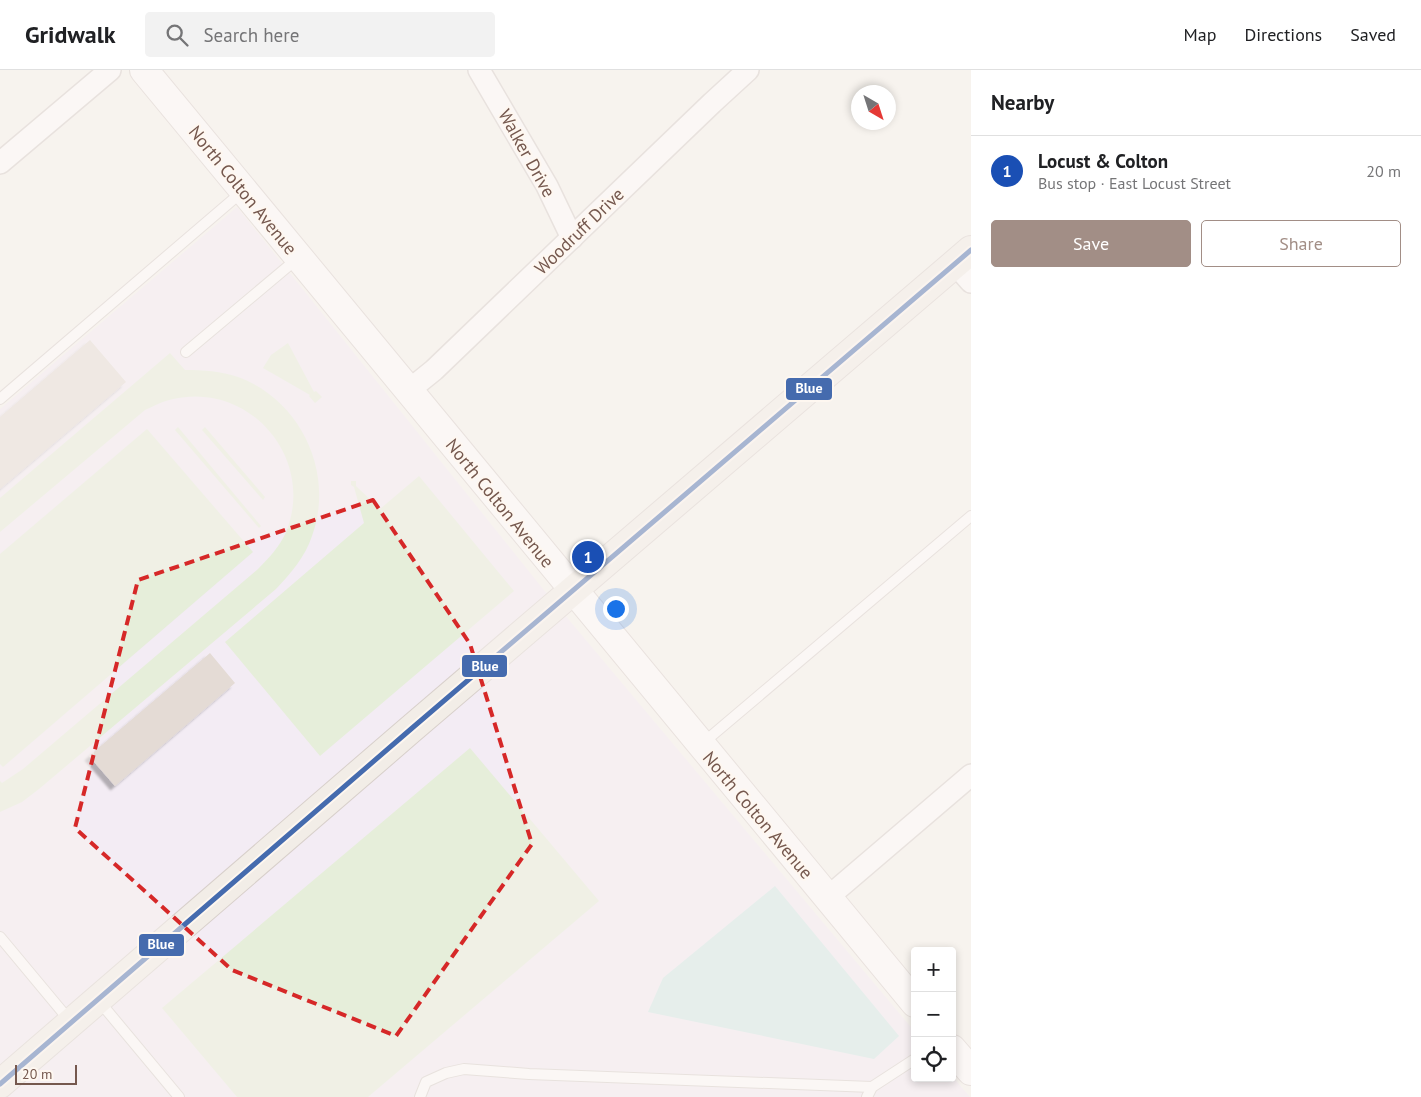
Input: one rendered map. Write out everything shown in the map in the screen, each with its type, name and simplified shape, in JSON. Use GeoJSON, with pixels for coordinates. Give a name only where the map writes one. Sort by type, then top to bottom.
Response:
{"type":"FeatureCollection","features":[{"type":"Feature","properties":{"kind":"main road"},"geometry":{"type":"LineString","coordinates":[[0,1084],[573,591],[966,265]]}},
{"type":"Feature","properties":{"kind":"street"},"geometry":{"type":"LineString","coordinates":[[0,163],[110,70]]}},
{"type":"Feature","properties":{"kind":"street","name":"North Colton Avenue"},"geometry":{"type":"LineString","coordinates":[[144,70],[911,999]]}},
{"type":"Feature","properties":{"kind":"street","name":"Walker Drive"},"geometry":{"type":"LineString","coordinates":[[479,70],[547,186],[572,238]]}},
{"type":"Feature","properties":{"kind":"street","name":"Woodruff Drive"},"geometry":{"type":"LineString","coordinates":[[408,391],[434,370],[712,102],[748,70]]}},
{"type":"Feature","properties":{"kind":"street"},"geometry":{"type":"LineString","coordinates":[[827,898],[971,775]]}},
{"type":"Feature","properties":{"kind":"lane"},"geometry":{"type":"LineString","coordinates":[[0,399],[244,191]]}},
{"type":"Feature","properties":{"kind":"lane"},"geometry":{"type":"LineString","coordinates":[[186,352],[298,258]]}},
{"type":"Feature","properties":{"kind":"lane"},"geometry":{"type":"LineString","coordinates":[[701,746],[971,516]]}},
{"type":"Feature","properties":{"kind":"lane"},"geometry":{"type":"LineString","coordinates":[[0,937],[71,1023]]}},
{"type":"Feature","properties":{"kind":"lane"},"geometry":{"type":"LineString","coordinates":[[98,1000],[179,1097]]}},
{"type":"Feature","properties":{"kind":"lane"},"geometry":{"type":"LineString","coordinates":[[867,1097],[872,1086],[911,1062]]}},
{"type":"Feature","properties":{"kind":"lane"},"geometry":{"type":"LineString","coordinates":[[420,1097],[426,1082],[446,1073],[464,1069],[529,1074],[872,1086]]}},
{"type":"Feature","properties":{"kind":"highlighted area"},"geometry":{"type":"Polygon","coordinates":[[[373,500],[470,644],[532,844],[396,1036],[232,970],[75,828],[138,580],[373,500]]]}},
{"type":"Feature","properties":{"kind":"shaded area"},"geometry":{"type":"Polygon","coordinates":[[[237,207],[543,589],[911,1027],[911,1082],[956,1081],[970,1097],[0,1097],[0,409],[237,207]]]}},
{"type":"Feature","properties":{"kind":"green space"},"geometry":{"type":"Polygon","coordinates":[[[288,343],[314,392],[316,391],[322,397],[315,403],[310,395],[263,368],[271,355],[288,343]]]}},
{"type":"Feature","properties":{"kind":"green space"},"geometry":{"type":"Polygon","coordinates":[[[170,353],[185,370],[225,373],[260,388],[279,403],[295,421],[307,442],[315,464],[319,488],[318,512],[312,536],[301,558],[276,589],[39,789],[22,802],[0,812],[0,781],[2,783],[23,769],[258,569],[274,552],[286,532],[293,505],[292,478],[284,453],[270,431],[251,414],[227,402],[201,397],[173,399],[145,410],[0,532],[0,498],[170,353]]]}},
{"type":"Feature","properties":{"kind":"green space"},"geometry":{"type":"Polygon","coordinates":[[[178,427],[261,526],[259,528],[175,430],[178,427]]]}},
{"type":"Feature","properties":{"kind":"green space"},"geometry":{"type":"Polygon","coordinates":[[[205,427],[265,497],[263,500],[202,430],[205,427]]]}},
{"type":"Feature","properties":{"kind":"green space"},"geometry":{"type":"Polygon","coordinates":[[[147,429],[253,552],[3,767],[0,764],[0,554],[147,429]]]}},
{"type":"Feature","properties":{"kind":"green space"},"geometry":{"type":"Polygon","coordinates":[[[419,476],[514,591],[320,756],[225,642],[364,523],[351,481],[356,481],[356,486],[380,509],[419,476]]]}},
{"type":"Feature","properties":{"kind":"green space"},"geometry":{"type":"Polygon","coordinates":[[[470,748],[599,901],[368,1097],[237,1097],[162,1008],[470,748]]]}},
{"type":"Feature","properties":{"kind":"water"},"geometry":{"type":"Polygon","coordinates":[[[775,886],[899,1036],[874,1059],[648,1012],[663,978],[775,886]]]}},
{"type":"Feature","properties":{"kind":"building"},"geometry":{"type":"Polygon","coordinates":[[[90,340],[126,382],[0,489],[0,417],[90,340]]]}},
{"type":"Feature","properties":{"kind":"building"},"geometry":{"type":"Polygon","coordinates":[[[210,653],[235,683],[115,786],[89,756],[210,653]]]}},
{"type":"Feature","properties":{"kind":"transit line","name":"Blue"},"geometry":{"type":"LineString","coordinates":[[0,1084],[411,729],[971,250]]}},
{"type":"Feature","properties":{"kind":"place","name":"Locust & Colton"},"geometry":{"type":"Point","coordinates":[588,557]}}]}
